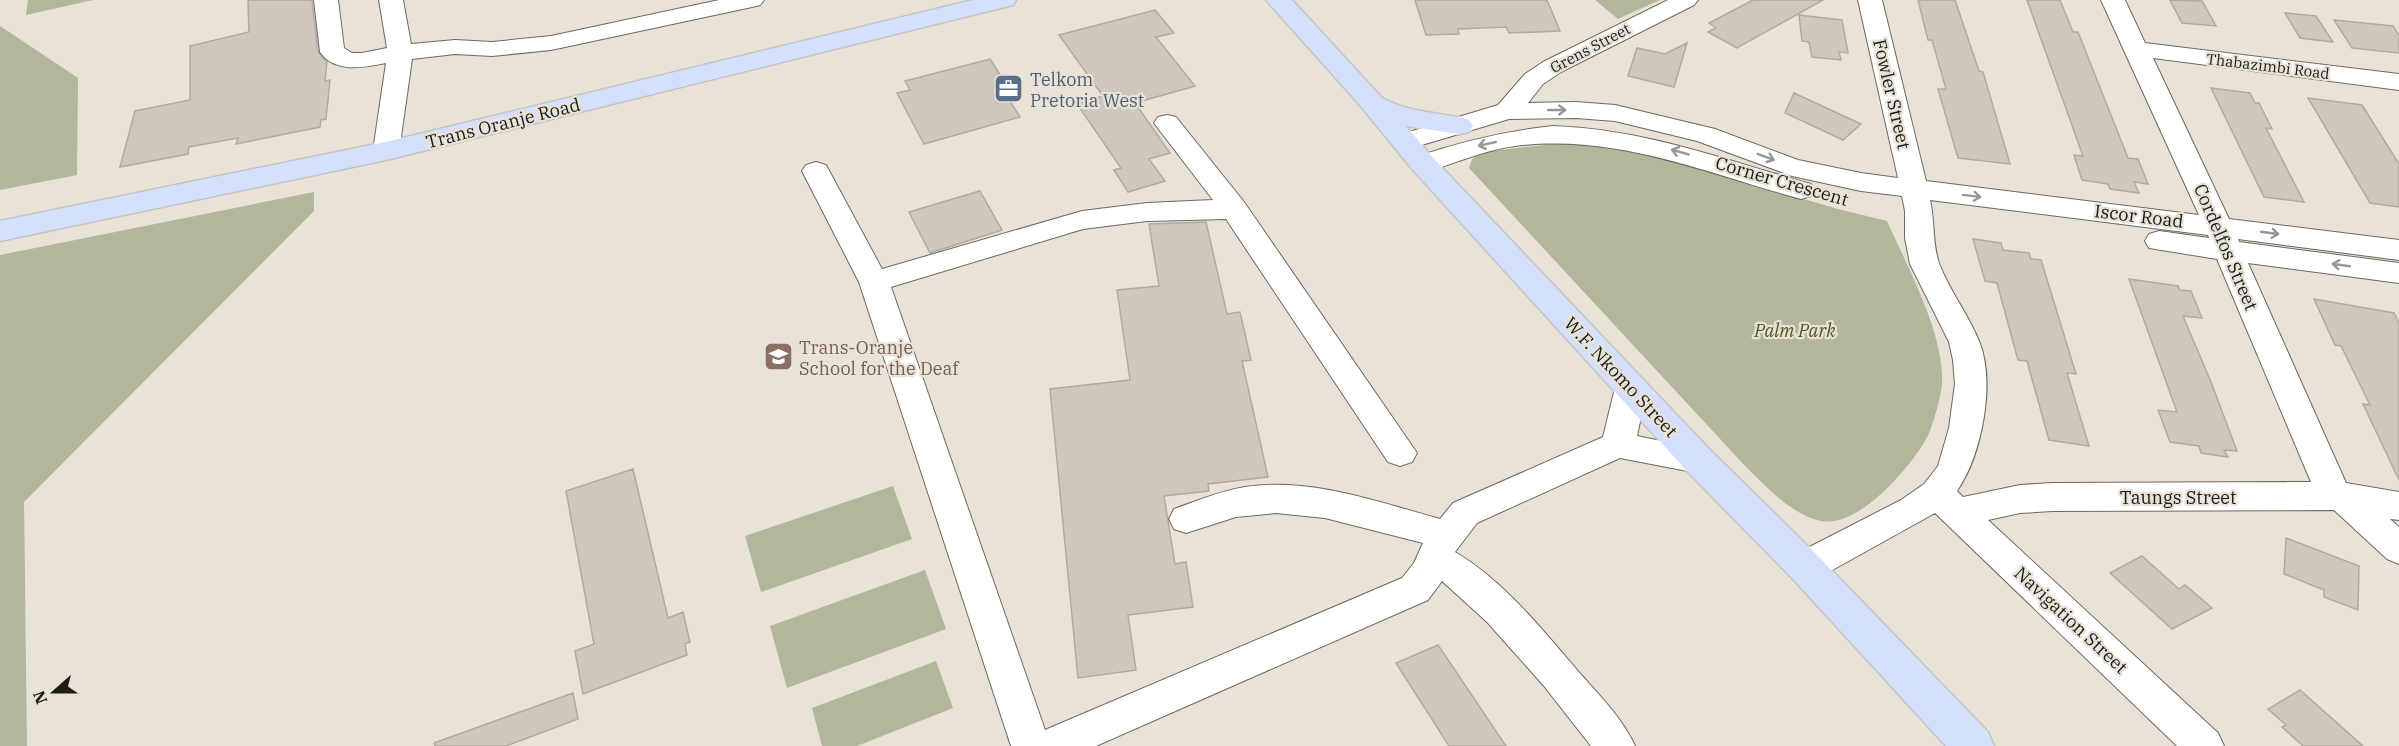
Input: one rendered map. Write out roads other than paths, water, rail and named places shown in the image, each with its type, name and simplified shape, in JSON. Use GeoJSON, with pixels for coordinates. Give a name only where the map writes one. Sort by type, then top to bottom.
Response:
{"type":"FeatureCollection","features":[{"type":"Feature","properties":{"kind":"main road","name":"Trans Oranje Road"},"geometry":{"type":"LineString","coordinates":[[0,231],[386,151],[1004,0]]}},
{"type":"Feature","properties":{"kind":"main road","name":"W.F. Nkomo Street"},"geometry":{"type":"LineString","coordinates":[[1278,0],[1368,98],[1414,153],[1698,460],[1805,567],[1973,746]]}},
{"type":"Feature","properties":{"kind":"main road"},"geometry":{"type":"LineString","coordinates":[[1368,98],[1380,109],[1459,126]]}},
{"type":"Feature","properties":{"kind":"street"},"geometry":{"type":"LineString","coordinates":[[326,0],[332,52],[348,60],[455,47],[492,49],[551,44],[752,0]]}},
{"type":"Feature","properties":{"kind":"street"},"geometry":{"type":"LineString","coordinates":[[386,151],[400,53],[391,0]]}},
{"type":"Feature","properties":{"kind":"street","name":"Grens Street"},"geometry":{"type":"LineString","coordinates":[[1507,111],[1534,79],[1552,67],[1686,0]]}},
{"type":"Feature","properties":{"kind":"street","name":"Fowler Street"},"geometry":{"type":"LineString","coordinates":[[1870,0],[1917,200]]}},
{"type":"Feature","properties":{"kind":"street","name":"Cordelfos Street"},"geometry":{"type":"LineString","coordinates":[[2113,0],[2340,497],[2399,549]]}},
{"type":"Feature","properties":{"kind":"street","name":"Thabazimbi Road"},"geometry":{"type":"LineString","coordinates":[[2136,49],[2399,82]]}},
{"type":"Feature","properties":{"kind":"street","name":"Corner Crescent"},"geometry":{"type":"LineString","coordinates":[[1414,153],[1459,126],[1507,111],[1576,110],[1616,114],[1706,135],[1792,167],[1917,200]]}},
{"type":"Feature","properties":{"kind":"street"},"geometry":{"type":"LineString","coordinates":[[1167,123],[1234,209],[1400,453]]}},
{"type":"Feature","properties":{"kind":"street","name":"Corner Crescent"},"geometry":{"type":"LineString","coordinates":[[1414,153],[1472,148],[1514,138],[1552,134],[1589,135],[1669,149],[1827,197],[1917,200]]}},
{"type":"Feature","properties":{"kind":"street"},"geometry":{"type":"LineString","coordinates":[[816,171],[874,282],[1031,746]]}},
{"type":"Feature","properties":{"kind":"street"},"geometry":{"type":"LineString","coordinates":[[1917,200],[1919,238],[1925,264],[1964,342],[1969,360],[1971,384],[1965,429],[1953,470],[1947,503]]}},
{"type":"Feature","properties":{"kind":"street","name":"Iscor Road"},"geometry":{"type":"LineString","coordinates":[[1917,200],[2223,238],[2399,250]]}},
{"type":"Feature","properties":{"kind":"street"},"geometry":{"type":"LineString","coordinates":[[874,282],[1083,220],[1147,212],[1234,209]]}},
{"type":"Feature","properties":{"kind":"street","name":"Iscor Road"},"geometry":{"type":"LineString","coordinates":[[2223,238],[2399,273]]}},
{"type":"Feature","properties":{"kind":"street"},"geometry":{"type":"LineString","coordinates":[[1618,445],[1631,388]]}},
{"type":"Feature","properties":{"kind":"street"},"geometry":{"type":"LineString","coordinates":[[1053,746],[1414,589],[1429,571],[1440,546],[1465,513],[1618,445],[1698,460]]}},
{"type":"Feature","properties":{"kind":"street","name":"Taungs Street"},"geometry":{"type":"LineString","coordinates":[[1805,567],[1913,510],[1947,503],[2052,497],[2340,497],[2399,506]]}},
{"type":"Feature","properties":{"kind":"street"},"geometry":{"type":"LineString","coordinates":[[1186,519],[1252,500],[1292,501],[1371,515],[1440,546],[1457,570],[1486,596],[1573,691],[1615,746]]}},
{"type":"Feature","properties":{"kind":"street","name":"Navigation Street"},"geometry":{"type":"LineString","coordinates":[[1947,503],[2204,746]]}},
{"type":"Feature","properties":{"kind":"place","name":"Telkom Pretoria West"},"geometry":{"type":"Point","coordinates":[1009,89]}},
{"type":"Feature","properties":{"kind":"place","name":"Trans-Oranje School for the Deaf"},"geometry":{"type":"Point","coordinates":[778,357]}},
{"type":"Feature","properties":{"kind":"park label","name":"Palm Park"},"geometry":{"type":"Point","coordinates":[1795,330]}}]}
